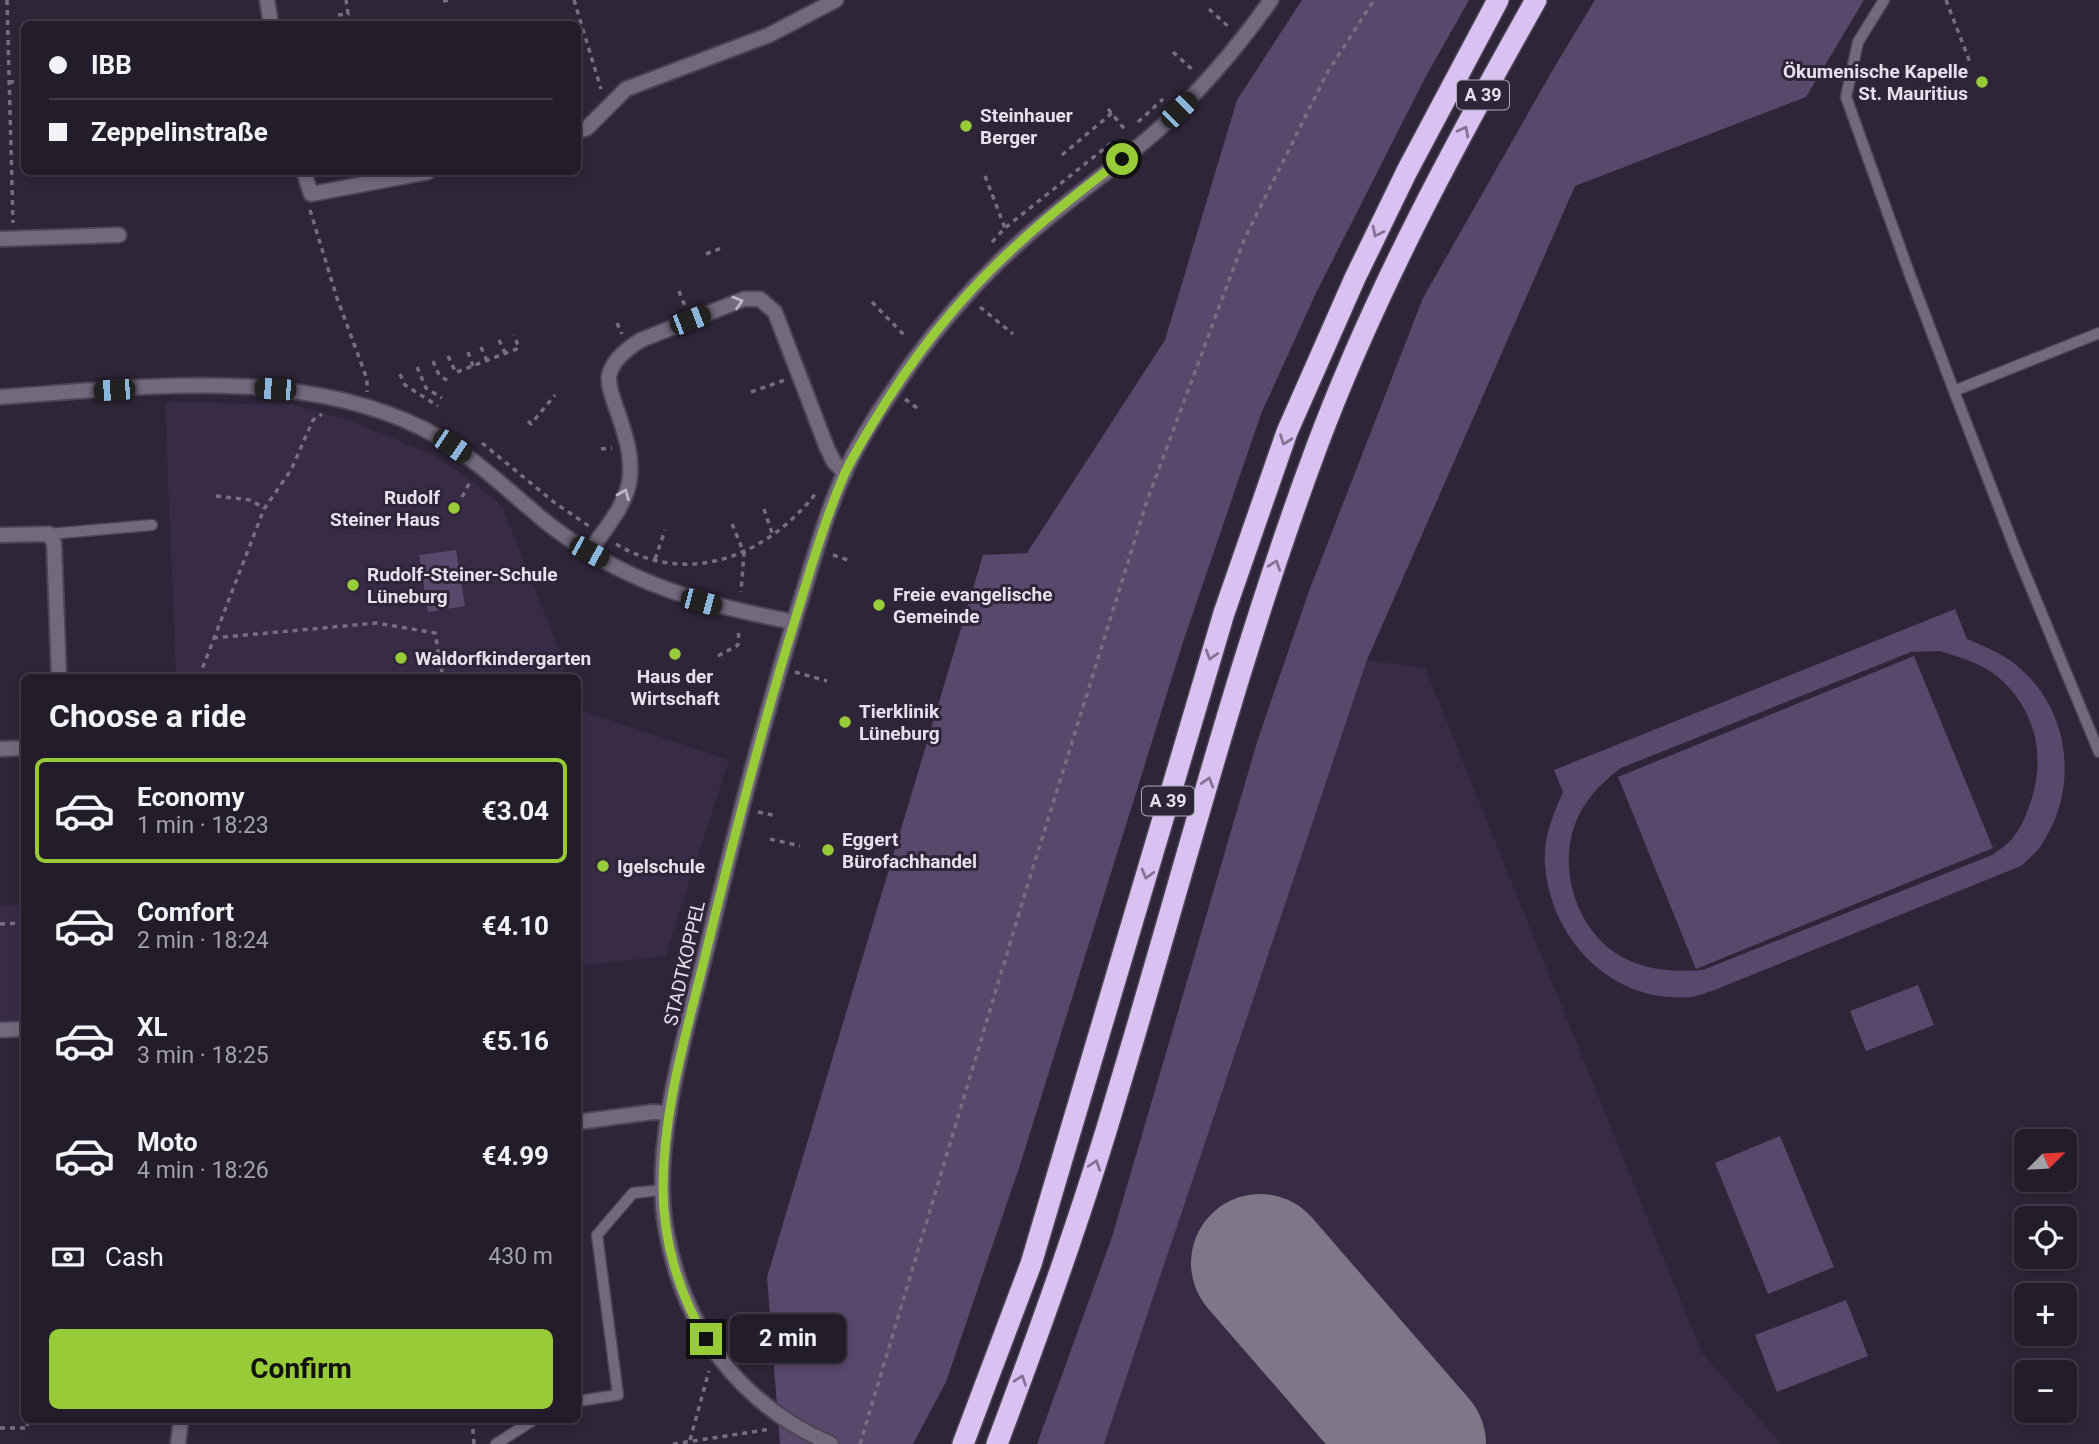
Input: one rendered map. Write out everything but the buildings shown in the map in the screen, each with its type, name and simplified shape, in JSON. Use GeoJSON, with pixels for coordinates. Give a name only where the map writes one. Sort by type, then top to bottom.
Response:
{"type":"FeatureCollection","features":[{"type":"Feature","properties":{"kind":"highway","name":"A 39"},"geometry":{"type":"LineString","coordinates":[[963,1444],[1031,1264],[1224,613],[1287,432],[1355,278],[1407,171],[1498,0]]}},
{"type":"Feature","properties":{"kind":"highway","name":"A 39"},"geometry":{"type":"LineString","coordinates":[[998,1444],[1066,1255],[1118,1093],[1255,623],[1318,443],[1381,294],[1432,191],[1536,0]]}},
{"type":"Feature","properties":{"kind":"street"},"geometry":{"type":"LineString","coordinates":[[267,0],[270,21]]}},
{"type":"Feature","properties":{"kind":"street"},"geometry":{"type":"LineString","coordinates":[[581,130],[587,128],[626,89],[769,35],[836,0]]}},
{"type":"Feature","properties":{"kind":"street","name":"STADTKOPPEL"},"geometry":{"type":"LineString","coordinates":[[831,1444],[795,1426],[759,1401],[717,1357],[696,1322],[672,1258],[665,1225],[663,1190],[664,1147],[669,1113],[741,808],[839,468],[900,380],[966,295],[1020,242],[1155,132],[1206,82],[1271,0]]}},
{"type":"Feature","properties":{"kind":"street"},"geometry":{"type":"LineString","coordinates":[[305,175],[311,194],[412,175]]}},
{"type":"Feature","properties":{"kind":"street"},"geometry":{"type":"LineString","coordinates":[[7,239],[119,235]]}},
{"type":"Feature","properties":{"kind":"street"},"geometry":{"type":"LineString","coordinates":[[589,552],[624,499],[630,480],[629,446],[610,387],[609,374],[617,360],[629,347],[641,340],[744,299],[760,299],[775,312],[827,448],[839,468]]}},
{"type":"Feature","properties":{"kind":"street"},"geometry":{"type":"LineString","coordinates":[[0,397],[219,386],[297,391],[332,397],[395,417],[452,446],[480,464],[547,522],[589,552],[628,574],[667,591],[740,612],[794,622]]}},
{"type":"Feature","properties":{"kind":"street"},"geometry":{"type":"LineString","coordinates":[[0,535],[49,534],[54,543],[59,674]]}},
{"type":"Feature","properties":{"kind":"street"},"geometry":{"type":"LineString","coordinates":[[0,749],[21,748]]}},
{"type":"Feature","properties":{"kind":"street"},"geometry":{"type":"LineString","coordinates":[[0,1030],[21,1029]]}},
{"type":"Feature","properties":{"kind":"street"},"geometry":{"type":"LineString","coordinates":[[581,1122],[653,1112],[669,1113]]}},
{"type":"Feature","properties":{"kind":"street"},"geometry":{"type":"LineString","coordinates":[[178,1444],[181,1423]]}},
{"type":"Feature","properties":{"kind":"lane"},"geometry":{"type":"LineString","coordinates":[[1884,0],[1858,42],[1846,97],[1911,278],[2015,549],[2099,752]]}},
{"type":"Feature","properties":{"kind":"lane"},"geometry":{"type":"LineString","coordinates":[[1954,391],[2099,333]]}},
{"type":"Feature","properties":{"kind":"lane"},"geometry":{"type":"LineString","coordinates":[[49,534],[152,525]]}},
{"type":"Feature","properties":{"kind":"lane"},"geometry":{"type":"LineString","coordinates":[[581,1401],[618,1395],[597,1235],[633,1193],[663,1190]]}},
{"type":"Feature","properties":{"kind":"lane"},"geometry":{"type":"LineString","coordinates":[[496,1444],[529,1423]]}},
{"type":"Feature","properties":{"kind":"path"},"geometry":{"type":"LineString","coordinates":[[7,0],[7,239]]}},
{"type":"Feature","properties":{"kind":"path"},"geometry":{"type":"LineString","coordinates":[[338,15],[348,14],[346,0]]}},
{"type":"Feature","properties":{"kind":"path"},"geometry":{"type":"LineString","coordinates":[[573,0],[580,21]]}},
{"type":"Feature","properties":{"kind":"path"},"geometry":{"type":"LineString","coordinates":[[860,1444],[1026,890],[1147,501],[1244,240],[1326,72],[1374,0]]}},
{"type":"Feature","properties":{"kind":"path"},"geometry":{"type":"LineString","coordinates":[[1947,0],[1971,65]]}},
{"type":"Feature","properties":{"kind":"path"},"geometry":{"type":"LineString","coordinates":[[1209,9],[1242,39]]}},
{"type":"Feature","properties":{"kind":"path"},"geometry":{"type":"LineString","coordinates":[[1222,36],[1236,17]]}},
{"type":"Feature","properties":{"kind":"path"},"geometry":{"type":"LineString","coordinates":[[581,25],[607,108]]}},
{"type":"Feature","properties":{"kind":"path"},"geometry":{"type":"LineString","coordinates":[[1173,52],[1206,82]]}},
{"type":"Feature","properties":{"kind":"path"},"geometry":{"type":"LineString","coordinates":[[1193,71],[1200,62]]}},
{"type":"Feature","properties":{"kind":"path"},"geometry":{"type":"LineString","coordinates":[[9,82],[21,81]]}},
{"type":"Feature","properties":{"kind":"path"},"geometry":{"type":"LineString","coordinates":[[1136,123],[1165,97]]}},
{"type":"Feature","properties":{"kind":"path"},"geometry":{"type":"LineString","coordinates":[[1062,155],[1110,111],[1127,132]]}},
{"type":"Feature","properties":{"kind":"path"},"geometry":{"type":"LineString","coordinates":[[988,247],[1005,228],[1117,140]]}},
{"type":"Feature","properties":{"kind":"path"},"geometry":{"type":"LineString","coordinates":[[985,176],[1005,228]]}},
{"type":"Feature","properties":{"kind":"path"},"geometry":{"type":"LineString","coordinates":[[311,194],[309,208],[337,298],[368,379],[368,388]]}},
{"type":"Feature","properties":{"kind":"path"},"geometry":{"type":"LineString","coordinates":[[706,254],[724,247]]}},
{"type":"Feature","properties":{"kind":"path"},"geometry":{"type":"LineString","coordinates":[[966,295],[1013,334]]}},
{"type":"Feature","properties":{"kind":"path"},"geometry":{"type":"LineString","coordinates":[[872,302],[907,338],[915,329]]}},
{"type":"Feature","properties":{"kind":"path"},"geometry":{"type":"LineString","coordinates":[[449,356],[457,373],[519,348],[514,335]]}},
{"type":"Feature","properties":{"kind":"path"},"geometry":{"type":"LineString","coordinates":[[499,340],[505,354]]}},
{"type":"Feature","properties":{"kind":"path"},"geometry":{"type":"LineString","coordinates":[[481,347],[487,360]]}},
{"type":"Feature","properties":{"kind":"path"},"geometry":{"type":"LineString","coordinates":[[467,352],[473,366]]}},
{"type":"Feature","properties":{"kind":"path"},"geometry":{"type":"LineString","coordinates":[[433,361],[439,375],[451,383]]}},
{"type":"Feature","properties":{"kind":"path"},"geometry":{"type":"LineString","coordinates":[[418,367],[426,388],[442,398]]}},
{"type":"Feature","properties":{"kind":"path"},"geometry":{"type":"LineString","coordinates":[[400,374],[405,385],[438,406]]}},
{"type":"Feature","properties":{"kind":"path"},"geometry":{"type":"LineString","coordinates":[[751,392],[799,374]]}},
{"type":"Feature","properties":{"kind":"path"},"geometry":{"type":"LineString","coordinates":[[528,421],[531,424],[555,396]]}},
{"type":"Feature","properties":{"kind":"path"},"geometry":{"type":"LineString","coordinates":[[200,674],[264,509],[291,470],[313,420]]}},
{"type":"Feature","properties":{"kind":"path"},"geometry":{"type":"LineString","coordinates":[[477,440],[555,503],[623,548],[655,559],[682,564],[710,562],[744,553],[773,537],[801,513],[839,468]]}},
{"type":"Feature","properties":{"kind":"path"},"geometry":{"type":"LineString","coordinates":[[216,496],[250,500],[264,509]]}},
{"type":"Feature","properties":{"kind":"path"},"geometry":{"type":"LineString","coordinates":[[764,509],[773,537]]}},
{"type":"Feature","properties":{"kind":"path"},"geometry":{"type":"LineString","coordinates":[[655,559],[665,530]]}},
{"type":"Feature","properties":{"kind":"path"},"geometry":{"type":"LineString","coordinates":[[213,638],[377,623],[436,632],[442,672]]}},
{"type":"Feature","properties":{"kind":"path"},"geometry":{"type":"LineString","coordinates":[[780,667],[827,681]]}},
{"type":"Feature","properties":{"kind":"path"},"geometry":{"type":"LineString","coordinates":[[771,839],[800,846]]}},
{"type":"Feature","properties":{"kind":"path"},"geometry":{"type":"LineString","coordinates":[[0,924],[21,923]]}},
{"type":"Feature","properties":{"kind":"path"},"geometry":{"type":"LineString","coordinates":[[690,1440],[706,1378],[717,1357]]}},
{"type":"Feature","properties":{"kind":"path"},"geometry":{"type":"LineString","coordinates":[[0,1428],[28,1428],[27,1423]]}},
{"type":"Feature","properties":{"kind":"path"},"geometry":{"type":"LineString","coordinates":[[472,1423],[474,1444]]}},
{"type":"Feature","properties":{"kind":"path"},"geometry":{"type":"LineString","coordinates":[[673,1444],[795,1426]]}},
{"type":"Feature","properties":{"kind":"shaded area"},"geometry":{"type":"Polygon","coordinates":[[[1302,0],[1469,0],[1425,78],[1316,293],[1261,414],[1183,642],[1020,1165],[946,1382],[913,1444],[780,1444],[767,1277],[983,555],[1027,553],[1165,340],[1237,100],[1302,0]]]}},
{"type":"Feature","properties":{"kind":"shaded area"},"geometry":{"type":"Polygon","coordinates":[[[1595,0],[1864,0],[1806,97],[1575,186],[1367,660],[1104,1444],[1037,1444],[1112,1237],[1258,739],[1309,591],[1423,298],[1595,0]]]}},
{"type":"Feature","properties":{"kind":"shaded area","name":"Rudolf-Steiner-Schule Lüneburg"},"geometry":{"type":"Polygon","coordinates":[[[165,402],[291,404],[356,423],[426,452],[467,477],[502,506],[565,665],[562,674],[176,674],[165,402]]]}},
{"type":"Feature","properties":{"kind":"shaded area"},"geometry":{"type":"Polygon","coordinates":[[[456,550],[465,606],[428,612],[419,555],[456,550]]]}},
{"type":"Feature","properties":{"kind":"shaded area"},"geometry":{"type":"Polygon","coordinates":[[[1955,609],[1967,639],[2010,661],[2039,689],[2052,710],[2060,732],[2064,756],[2060,803],[2052,826],[2040,847],[2021,866],[1717,989],[1691,997],[1662,996],[1636,990],[1611,978],[1590,961],[1573,941],[1549,892],[1545,864],[1547,836],[1563,792],[1554,770],[1955,609]],[[1939,651],[1911,652],[1621,768],[1604,782],[1581,811],[1569,852],[1574,895],[1582,915],[1594,933],[1610,949],[1637,964],[1665,970],[1703,970],[1992,855],[2005,846],[2020,827],[2034,791],[2037,756],[2030,721],[2012,691],[1998,677],[1977,664],[1939,651]]]}},
{"type":"Feature","properties":{"kind":"shaded area"},"geometry":{"type":"Polygon","coordinates":[[[1914,656],[1993,848],[1696,969],[1618,777],[1914,656]]]}},
{"type":"Feature","properties":{"kind":"shaded area"},"geometry":{"type":"Polygon","coordinates":[[[1367,660],[1425,668],[1702,1353],[1781,1444],[1104,1444],[1367,660]]]}},
{"type":"Feature","properties":{"kind":"shaded area"},"geometry":{"type":"Polygon","coordinates":[[[581,710],[729,760],[665,956],[581,966],[581,710]]]}},
{"type":"Feature","properties":{"kind":"shaded area"},"geometry":{"type":"Polygon","coordinates":[[[21,904],[21,1020],[0,1021],[0,906],[21,904]]]}},
{"type":"Feature","properties":{"kind":"shaded area"},"geometry":{"type":"Polygon","coordinates":[[[1918,985],[1934,1025],[1866,1051],[1850,1011],[1918,985]]]}},
{"type":"Feature","properties":{"kind":"shaded area"},"geometry":{"type":"Polygon","coordinates":[[[1780,1136],[1834,1267],[1768,1294],[1715,1163],[1780,1136]]]}},
{"type":"Feature","properties":{"kind":"shaded area"},"geometry":{"type":"Polygon","coordinates":[[[1846,1300],[1868,1356],[1777,1392],[1755,1335],[1846,1300]]]}},
{"type":"Feature","properties":{"kind":"runway"},"geometry":{"type":"LineString","coordinates":[[1260,1263],[1417,1444]]}},
{"type":"Feature","properties":{"kind":"place","name":"Ökumenische Kapelle St. Mauritius"},"geometry":{"type":"Point","coordinates":[1982,82]}},
{"type":"Feature","properties":{"kind":"place","name":"Steinhauer Berger"},"geometry":{"type":"Point","coordinates":[966,126]}},
{"type":"Feature","properties":{"kind":"place","name":"Rudolf Steiner Haus"},"geometry":{"type":"Point","coordinates":[454,508]}},
{"type":"Feature","properties":{"kind":"place","name":"Rudolf-Steiner-Schule Lüneburg"},"geometry":{"type":"Point","coordinates":[353,585]}},
{"type":"Feature","properties":{"kind":"place","name":"Freie evangelische Gemeinde"},"geometry":{"type":"Point","coordinates":[879,605]}},
{"type":"Feature","properties":{"kind":"place","name":"Haus der Wirtschaft"},"geometry":{"type":"Point","coordinates":[675,654]}},
{"type":"Feature","properties":{"kind":"place","name":"Waldorfkindergarten"},"geometry":{"type":"Point","coordinates":[401,658]}},
{"type":"Feature","properties":{"kind":"place","name":"Tierklinik Lüneburg"},"geometry":{"type":"Point","coordinates":[845,722]}},
{"type":"Feature","properties":{"kind":"place","name":"Eggert Bürofachhandel"},"geometry":{"type":"Point","coordinates":[828,850]}},
{"type":"Feature","properties":{"kind":"place","name":"Igelschule"},"geometry":{"type":"Point","coordinates":[603,866]}},
{"type":"Feature","properties":{"kind":"route"},"geometry":{"type":"LineString","coordinates":[[706,1339],[682,1290],[672,1258],[665,1225],[664,1147],[673,1092],[741,808],[780,667],[817,549],[845,473],[894,390],[940,326],[966,295],[1020,242],[1122,159]]}}]}
